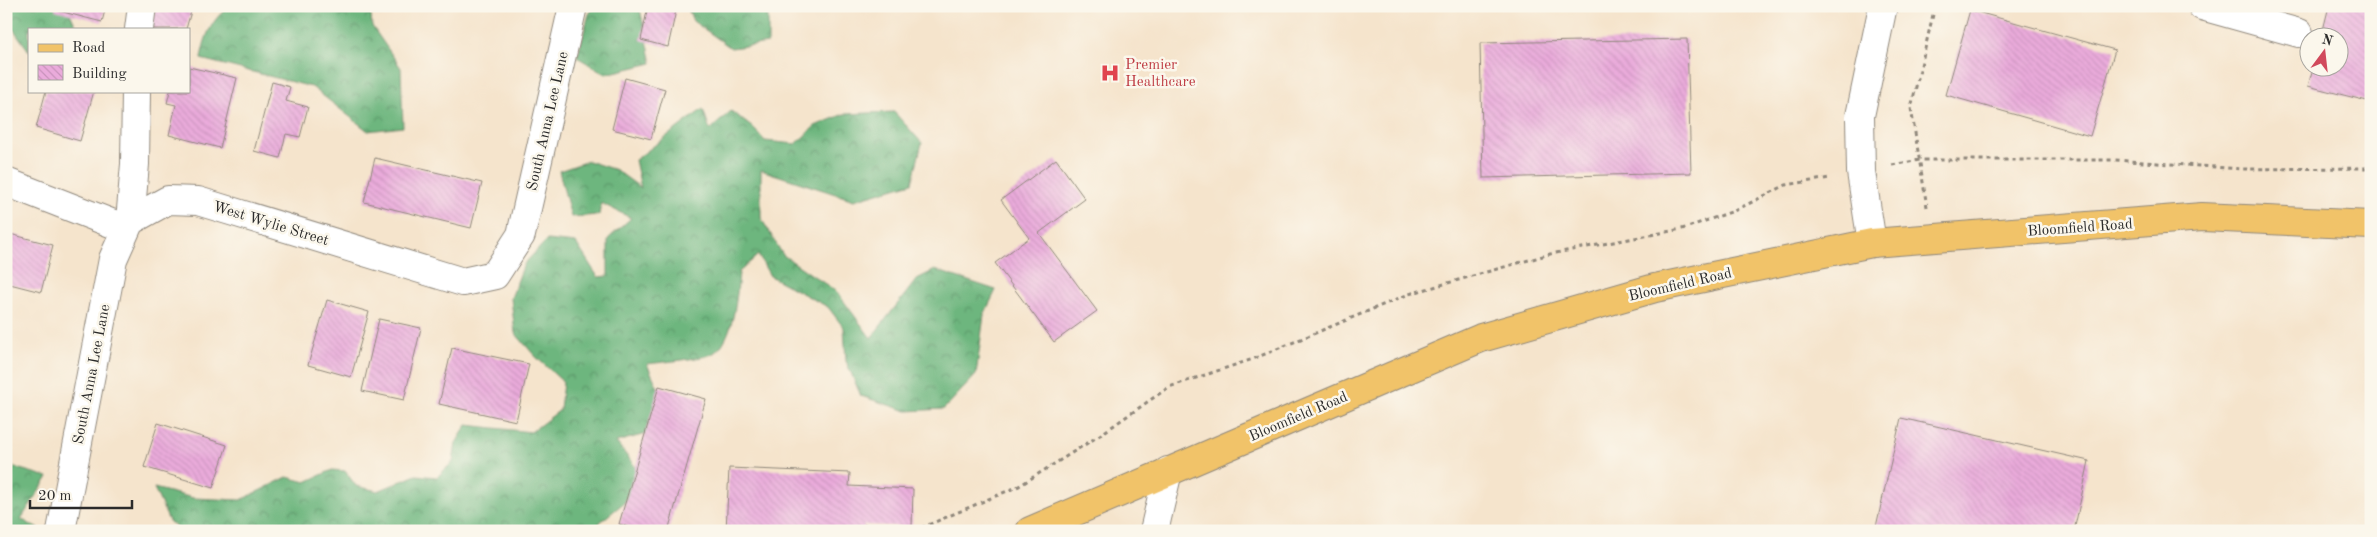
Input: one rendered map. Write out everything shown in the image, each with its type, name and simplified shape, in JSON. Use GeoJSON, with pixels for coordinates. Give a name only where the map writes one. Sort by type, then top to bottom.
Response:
{"type":"FeatureCollection","features":[{"type":"Feature","properties":{"kind":"main road","name":"Bloomfield Road"},"geometry":{"type":"LineString","coordinates":[[1030,531],[1168,470],[1481,338],[1655,288],[1872,243],[2202,217],[2371,225]]}},
{"type":"Feature","properties":{"kind":"street"},"geometry":{"type":"LineString","coordinates":[[139,28],[142,6]]}},
{"type":"Feature","properties":{"kind":"street","name":"South Anna Lee Lane"},"geometry":{"type":"LineString","coordinates":[[521,235],[573,6]]}},
{"type":"Feature","properties":{"kind":"street"},"geometry":{"type":"LineString","coordinates":[[1872,243],[1861,172],[1860,116],[1883,6]]}},
{"type":"Feature","properties":{"kind":"street"},"geometry":{"type":"LineString","coordinates":[[2202,6],[2299,33]]}},
{"type":"Feature","properties":{"kind":"street","name":"South Anna Lee Lane"},"geometry":{"type":"LineString","coordinates":[[61,531],[113,259],[130,221],[135,164],[136,92]]}},
{"type":"Feature","properties":{"kind":"street","name":"West Wylie Street"},"geometry":{"type":"LineString","coordinates":[[6,182],[116,225],[130,221],[168,200],[198,201],[463,282],[495,275],[521,235]]}},
{"type":"Feature","properties":{"kind":"street"},"geometry":{"type":"LineString","coordinates":[[1154,531],[1168,470]]}},
{"type":"Feature","properties":{"kind":"path"},"geometry":{"type":"LineString","coordinates":[[1931,238],[1911,108],[1935,6]]}},
{"type":"Feature","properties":{"kind":"path"},"geometry":{"type":"LineString","coordinates":[[1920,160],[2115,160],[2242,169],[2371,168]]}},
{"type":"Feature","properties":{"kind":"path"},"geometry":{"type":"LineString","coordinates":[[914,531],[1019,486],[1098,437],[1169,387],[1253,359],[1409,294],[1550,254],[1682,229],[1734,211],[1786,185],[1807,183]]}},
{"type":"Feature","properties":{"kind":"green space"},"geometry":{"type":"Polygon","coordinates":[[[6,6],[67,6],[77,28],[28,28],[28,50],[6,19],[6,6]]]}},
{"type":"Feature","properties":{"kind":"green space"},"geometry":{"type":"Polygon","coordinates":[[[231,6],[370,6],[372,26],[401,68],[403,127],[368,131],[312,87],[201,59],[204,43],[210,29],[219,16],[231,6]]]}},
{"type":"Feature","properties":{"kind":"green space"},"geometry":{"type":"Polygon","coordinates":[[[595,6],[654,6],[640,9],[652,63],[606,74],[577,57],[589,14],[595,6]]]}},
{"type":"Feature","properties":{"kind":"green space"},"geometry":{"type":"Polygon","coordinates":[[[687,6],[768,6],[768,43],[731,48],[693,21],[687,6]]]}},
{"type":"Feature","properties":{"kind":"green space"},"geometry":{"type":"Polygon","coordinates":[[[703,109],[710,130],[731,111],[753,128],[765,141],[796,144],[815,126],[844,114],[894,112],[922,143],[912,183],[854,200],[761,170],[761,218],[783,255],[837,292],[871,338],[917,279],[935,270],[996,290],[984,315],[976,375],[944,409],[907,411],[861,396],[846,361],[844,328],[828,307],[770,276],[758,255],[739,272],[730,329],[719,348],[707,356],[647,364],[676,426],[616,442],[648,483],[599,523],[607,531],[180,531],[169,521],[154,488],[193,498],[241,500],[287,477],[306,482],[332,470],[345,471],[356,486],[378,491],[416,475],[437,477],[453,462],[456,443],[467,425],[531,432],[560,410],[563,382],[535,356],[515,333],[511,298],[524,264],[547,240],[576,243],[598,277],[608,276],[608,239],[631,218],[601,203],[599,215],[571,217],[559,171],[588,161],[616,170],[641,188],[635,160],[703,109]]]}},
{"type":"Feature","properties":{"kind":"green space"},"geometry":{"type":"Polygon","coordinates":[[[6,465],[48,477],[21,519],[42,531],[6,531],[6,465]]]}},
{"type":"Feature","properties":{"kind":"building"},"geometry":{"type":"Polygon","coordinates":[[[56,6],[106,6],[102,22],[55,10],[56,6]]]}},
{"type":"Feature","properties":{"kind":"building"},"geometry":{"type":"Polygon","coordinates":[[[156,6],[192,8],[186,28],[150,28],[156,6]]]}},
{"type":"Feature","properties":{"kind":"building"},"geometry":{"type":"Polygon","coordinates":[[[648,6],[677,6],[668,47],[641,40],[648,6]]]}},
{"type":"Feature","properties":{"kind":"building"},"geometry":{"type":"Polygon","coordinates":[[[2329,6],[2371,6],[2371,102],[2308,86],[2310,78],[2350,78],[2350,28],[2324,28],[2329,6]]]}},
{"type":"Feature","properties":{"kind":"building"},"geometry":{"type":"Polygon","coordinates":[[[1970,10],[2115,50],[2090,136],[1946,95],[1970,10]]]}},
{"type":"Feature","properties":{"kind":"building"},"geometry":{"type":"Polygon","coordinates":[[[1687,39],[1691,173],[1483,178],[1480,43],[1687,39]]]}},
{"type":"Feature","properties":{"kind":"building"},"geometry":{"type":"Polygon","coordinates":[[[190,67],[237,78],[220,148],[169,135],[176,105],[167,103],[170,92],[190,92],[190,67]]]}},
{"type":"Feature","properties":{"kind":"building"},"geometry":{"type":"Polygon","coordinates":[[[625,78],[665,89],[651,139],[612,129],[625,78]]]}},
{"type":"Feature","properties":{"kind":"building"},"geometry":{"type":"Polygon","coordinates":[[[272,82],[290,87],[286,101],[308,107],[300,137],[286,134],[280,158],[254,151],[272,82]]]}},
{"type":"Feature","properties":{"kind":"building"},"geometry":{"type":"Polygon","coordinates":[[[46,92],[94,92],[80,141],[36,128],[46,92]]]}},
{"type":"Feature","properties":{"kind":"building"},"geometry":{"type":"Polygon","coordinates":[[[375,158],[482,183],[471,228],[364,202],[375,158]]]}},
{"type":"Feature","properties":{"kind":"building"},"geometry":{"type":"Polygon","coordinates":[[[1056,159],[1085,199],[1039,233],[1097,311],[1054,342],[995,263],[1029,238],[1001,200],[1056,159]]]}},
{"type":"Feature","properties":{"kind":"building"},"geometry":{"type":"Polygon","coordinates":[[[6,233],[53,245],[41,292],[6,283],[6,233]]]}},
{"type":"Feature","properties":{"kind":"building"},"geometry":{"type":"Polygon","coordinates":[[[327,300],[369,312],[351,377],[308,365],[327,300]]]}},
{"type":"Feature","properties":{"kind":"building"},"geometry":{"type":"Polygon","coordinates":[[[379,319],[421,328],[404,400],[362,391],[379,319]]]}},
{"type":"Feature","properties":{"kind":"building"},"geometry":{"type":"Polygon","coordinates":[[[452,348],[529,364],[516,421],[439,404],[452,348]]]}},
{"type":"Feature","properties":{"kind":"building"},"geometry":{"type":"Polygon","coordinates":[[[659,386],[706,399],[668,531],[642,531],[619,524],[659,386]]]}},
{"type":"Feature","properties":{"kind":"building"},"geometry":{"type":"Polygon","coordinates":[[[1901,418],[2089,461],[2074,531],[1875,531],[1901,418]]]}},
{"type":"Feature","properties":{"kind":"building"},"geometry":{"type":"Polygon","coordinates":[[[158,423],[227,445],[213,488],[144,467],[158,423]]]}},
{"type":"Feature","properties":{"kind":"building"},"geometry":{"type":"Polygon","coordinates":[[[729,468],[850,473],[849,486],[913,489],[912,527],[864,525],[864,531],[726,531],[729,468]]]}},
{"type":"Feature","properties":{"kind":"place","name":"Premier Healthcare"},"geometry":{"type":"Point","coordinates":[1110,73]}}]}
